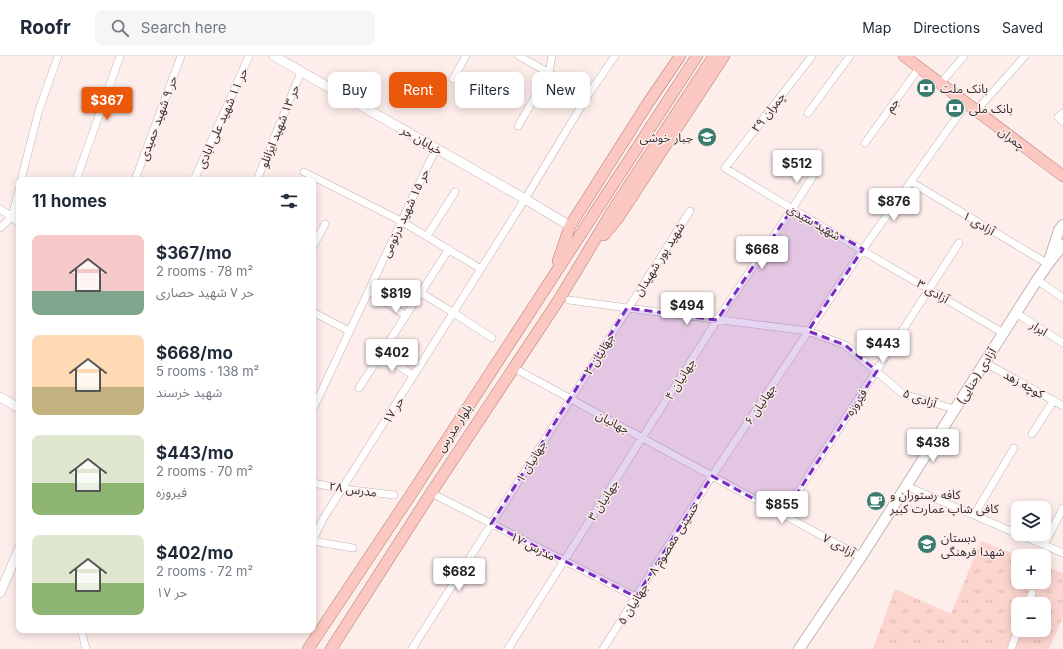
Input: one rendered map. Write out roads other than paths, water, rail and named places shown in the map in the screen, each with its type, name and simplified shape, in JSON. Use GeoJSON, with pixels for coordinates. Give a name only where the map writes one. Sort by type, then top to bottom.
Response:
{"type":"FeatureCollection","features":[{"type":"Feature","properties":{"kind":"main road"},"geometry":{"type":"LineString","coordinates":[[553,276],[570,226],[644,109],[680,56]]}},
{"type":"Feature","properties":{"kind":"main road","name":"بلوار مدرس"},"geometry":{"type":"LineString","coordinates":[[308,649],[697,56]]}},
{"type":"Feature","properties":{"kind":"main road","name":"بلوار مدرس"},"geometry":{"type":"LineString","coordinates":[[331,649],[431,493],[584,260],[610,213],[714,56]]}},
{"type":"Feature","properties":{"kind":"main road"},"geometry":{"type":"LineString","coordinates":[[584,260],[618,218],[724,56]]}},
{"type":"Feature","properties":{"kind":"main road","name":"چمران"},"geometry":{"type":"LineString","coordinates":[[906,56],[919,68],[966,104],[1063,176]]}},
{"type":"Feature","properties":{"kind":"main road","name":"آزادی (حنایی)"},"geometry":{"type":"LineString","coordinates":[[1048,264],[1059,230],[1063,225]]}},
{"type":"Feature","properties":{"kind":"main road","name":"آزادی (حنایی)"},"geometry":{"type":"LineString","coordinates":[[799,649],[861,557],[1037,280],[1063,245]]}},
{"type":"Feature","properties":{"kind":"street"},"geometry":{"type":"LineString","coordinates":[[23,177],[39,110],[58,56]]}},
{"type":"Feature","properties":{"kind":"street"},"geometry":{"type":"LineString","coordinates":[[77,177],[120,56]]}},
{"type":"Feature","properties":{"kind":"street","name":"حر ۹ شهید حمیدی"},"geometry":{"type":"LineString","coordinates":[[136,177],[181,56]]}},
{"type":"Feature","properties":{"kind":"street","name":"حر ۱۱ شهید علی ابادی"},"geometry":{"type":"LineString","coordinates":[[195,177],[249,56]]}},
{"type":"Feature","properties":{"kind":"street","name":"خیابان حر"},"geometry":{"type":"LineString","coordinates":[[274,56],[286,59],[302,72],[570,226]]}},
{"type":"Feature","properties":{"kind":"street"},"geometry":{"type":"LineString","coordinates":[[452,78],[466,56]]}},
{"type":"Feature","properties":{"kind":"street"},"geometry":{"type":"LineString","coordinates":[[520,56],[547,72]]}},
{"type":"Feature","properties":{"kind":"street"},"geometry":{"type":"LineString","coordinates":[[549,72],[552,56]]}},
{"type":"Feature","properties":{"kind":"street","name":"حر ۱۷"},"geometry":{"type":"LineString","coordinates":[[590,92],[615,56]]}},
{"type":"Feature","properties":{"kind":"street","name":"چمران ۲۹"},"geometry":{"type":"LineString","coordinates":[[725,168],[812,56]]}},
{"type":"Feature","properties":{"kind":"street"},"geometry":{"type":"LineString","coordinates":[[808,112],[850,56]]}},
{"type":"Feature","properties":{"kind":"street"},"geometry":{"type":"LineString","coordinates":[[940,84],[964,56]]}},
{"type":"Feature","properties":{"kind":"street"},"geometry":{"type":"LineString","coordinates":[[976,111],[1025,56]]}},
{"type":"Feature","properties":{"kind":"street","name":"جم"},"geometry":{"type":"LineString","coordinates":[[865,143],[919,68]]}},
{"type":"Feature","properties":{"kind":"street","name":"حر ۱۳ شهید ایزانلو"},"geometry":{"type":"LineString","coordinates":[[258,177],[302,72]]}},
{"type":"Feature","properties":{"kind":"street"},"geometry":{"type":"LineString","coordinates":[[518,126],[532,102]]}},
{"type":"Feature","properties":{"kind":"street","name":"جهانیان ۶"},"geometry":{"type":"LineString","coordinates":[[712,476],[863,249],[966,104]]}},
{"type":"Feature","properties":{"kind":"street","name":"حر ۱۷"},"geometry":{"type":"LineString","coordinates":[[316,534],[323,519],[454,313],[580,108]]}},
{"type":"Feature","properties":{"kind":"street"},"geometry":{"type":"LineString","coordinates":[[1063,113],[1058,117],[1063,122]]}},
{"type":"Feature","properties":{"kind":"street","name":"حر ۱۵ شهید درتومی"},"geometry":{"type":"LineString","coordinates":[[316,403],[436,148]]}},
{"type":"Feature","properties":{"kind":"street","name":"شهید سیدی"},"geometry":{"type":"LineString","coordinates":[[725,168],[792,209],[863,249]]}},
{"type":"Feature","properties":{"kind":"street","name":"جهانیان ۴"},"geometry":{"type":"LineString","coordinates":[[643,438],[717,320],[817,170]]}},
{"type":"Feature","properties":{"kind":"street"},"geometry":{"type":"LineString","coordinates":[[304,172],[314,177]]}},
{"type":"Feature","properties":{"kind":"street"},"geometry":{"type":"LineString","coordinates":[[316,178],[401,221],[481,269]]}},
{"type":"Feature","properties":{"kind":"street","name":"آزادی ۱"},"geometry":{"type":"LineString","coordinates":[[911,182],[1048,264]]}},
{"type":"Feature","properties":{"kind":"street"},"geometry":{"type":"LineString","coordinates":[[427,236],[455,192]]}},
{"type":"Feature","properties":{"kind":"street"},"geometry":{"type":"LineString","coordinates":[[0,228],[12,216],[16,201]]}},
{"type":"Feature","properties":{"kind":"street"},"geometry":{"type":"LineString","coordinates":[[0,209],[12,216],[16,221]]}},
{"type":"Feature","properties":{"kind":"street","name":"شهید پور شهیدان"},"geometry":{"type":"LineString","coordinates":[[628,308],[690,211]]}},
{"type":"Feature","properties":{"kind":"street"},"geometry":{"type":"LineString","coordinates":[[316,240],[325,224]]}},
{"type":"Feature","properties":{"kind":"street","name":"فیروزه"},"geometry":{"type":"LineString","coordinates":[[783,515],[959,243]]}},
{"type":"Feature","properties":{"kind":"street"},"geometry":{"type":"LineString","coordinates":[[359,388],[449,249]]}},
{"type":"Feature","properties":{"kind":"street","name":"آزادی ۳"},"geometry":{"type":"LineString","coordinates":[[863,249],[1003,333]]}},
{"type":"Feature","properties":{"kind":"street"},"geometry":{"type":"LineString","coordinates":[[1037,280],[1063,298]]}},
{"type":"Feature","properties":{"kind":"street"},"geometry":{"type":"LineString","coordinates":[[369,290],[406,316]]}},
{"type":"Feature","properties":{"kind":"street"},"geometry":{"type":"LineString","coordinates":[[421,293],[492,338]]}},
{"type":"Feature","properties":{"kind":"street","name":"آزادی ۵"},"geometry":{"type":"LineString","coordinates":[[569,300],[808,331],[845,345],[903,394],[954,409]]}},
{"type":"Feature","properties":{"kind":"street","name":"جهانیان ۲"},"geometry":{"type":"LineString","coordinates":[[570,399],[628,308]]}},
{"type":"Feature","properties":{"kind":"street","name":"ابرار"},"geometry":{"type":"LineString","coordinates":[[1016,313],[1063,343]]}},
{"type":"Feature","properties":{"kind":"street"},"geometry":{"type":"LineString","coordinates":[[316,314],[350,331]]}},
{"type":"Feature","properties":{"kind":"street"},"geometry":{"type":"LineString","coordinates":[[381,354],[414,376]]}},
{"type":"Feature","properties":{"kind":"street","name":"کوچه زهد"},"geometry":{"type":"LineString","coordinates":[[984,362],[1063,406]]}},
{"type":"Feature","properties":{"kind":"street","name":"جهانیان"},"geometry":{"type":"LineString","coordinates":[[514,368],[712,476]]}},
{"type":"Feature","properties":{"kind":"street"},"geometry":{"type":"LineString","coordinates":[[0,397],[16,406]]}},
{"type":"Feature","properties":{"kind":"street","name":"جهانیان ۱"},"geometry":{"type":"LineString","coordinates":[[412,649],[570,399]]}},
{"type":"Feature","properties":{"kind":"street"},"geometry":{"type":"LineString","coordinates":[[1032,434],[1054,400]]}},
{"type":"Feature","properties":{"kind":"street","name":"جهانیان ۳"},"geometry":{"type":"LineString","coordinates":[[508,649],[643,438]]}},
{"type":"Feature","properties":{"kind":"street"},"geometry":{"type":"LineString","coordinates":[[974,515],[1014,448]]}},
{"type":"Feature","properties":{"kind":"street","name":"آزادی ۷"},"geometry":{"type":"LineString","coordinates":[[712,476],[861,557]]}},
{"type":"Feature","properties":{"kind":"street","name":"حسینی معصوم ۸ - جهانیان ۵"},"geometry":{"type":"LineString","coordinates":[[603,649],[712,476]]}},
{"type":"Feature","properties":{"kind":"street","name":"مدرس ۲۸"},"geometry":{"type":"LineString","coordinates":[[316,484],[394,494]]}},
{"type":"Feature","properties":{"kind":"street"},"geometry":{"type":"LineString","coordinates":[[906,486],[1011,531]]}},
{"type":"Feature","properties":{"kind":"street","name":"مدرس ۱۷"},"geometry":{"type":"LineString","coordinates":[[431,493],[636,597]]}},
{"type":"Feature","properties":{"kind":"street"},"geometry":{"type":"LineString","coordinates":[[1044,545],[1063,508]]}},
{"type":"Feature","properties":{"kind":"street"},"geometry":{"type":"LineString","coordinates":[[316,541],[353,548]]}},
{"type":"Feature","properties":{"kind":"street"},"geometry":{"type":"LineString","coordinates":[[1035,541],[1063,553]]}},
{"type":"Feature","properties":{"kind":"street"},"geometry":{"type":"LineString","coordinates":[[0,593],[16,556]]}},
{"type":"Feature","properties":{"kind":"street"},"geometry":{"type":"LineString","coordinates":[[1031,597],[1032,593]]}},
{"type":"Feature","properties":{"kind":"street"},"geometry":{"type":"LineString","coordinates":[[82,633],[86,649]]}},
{"type":"Feature","properties":{"kind":"street"},"geometry":{"type":"LineString","coordinates":[[1011,649],[1015,637]]}},
{"type":"Feature","properties":{"kind":"place","name":"بانک ملت"},"geometry":{"type":"Point","coordinates":[926,88]}},
{"type":"Feature","properties":{"kind":"place","name":"بانک ملی"},"geometry":{"type":"Point","coordinates":[955,108]}},
{"type":"Feature","properties":{"kind":"place","name":"جبار خوشی"},"geometry":{"type":"Point","coordinates":[707,137]}},
{"type":"Feature","properties":{"kind":"place","name":"کافه رستوران و کافی شاپ عمارت کبیر"},"geometry":{"type":"Point","coordinates":[876,501]}},
{"type":"Feature","properties":{"kind":"place","name":"دبستان شهدا فرهنگی"},"geometry":{"type":"Point","coordinates":[927,544]}}]}
